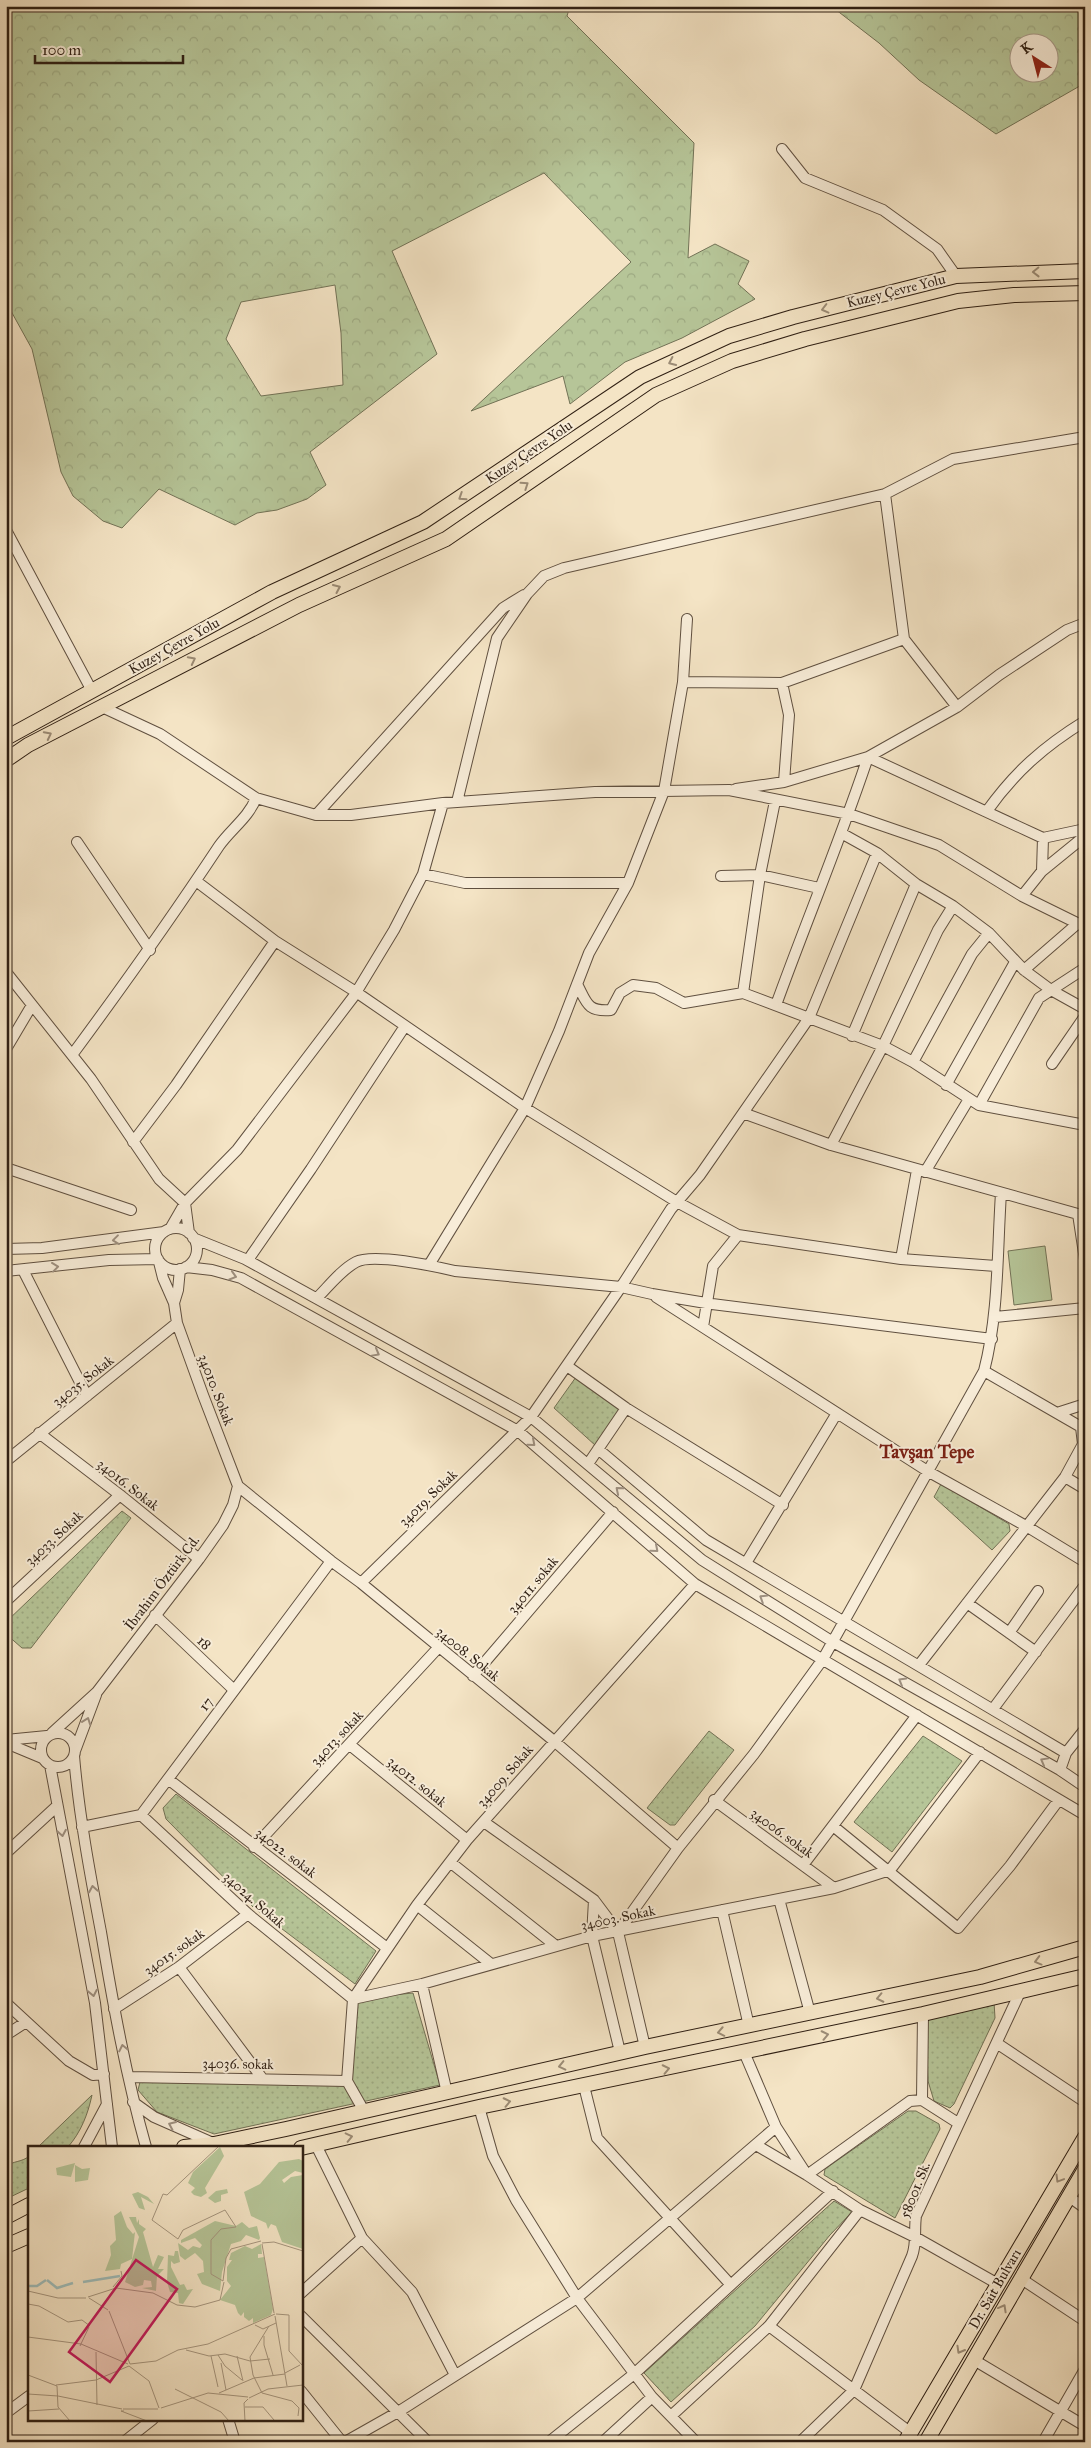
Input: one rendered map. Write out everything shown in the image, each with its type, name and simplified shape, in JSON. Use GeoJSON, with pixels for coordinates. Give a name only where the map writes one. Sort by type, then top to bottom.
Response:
{"type":"FeatureCollection","features":[{"type":"Feature","properties":{"kind":"main road","name":"Kuzey Çevre Yolu"},"geometry":{"type":"LineString","coordinates":[[6,738],[272,592],[423,522],[640,377],[729,336],[793,317],[956,276],[1085,271]]}},
{"type":"Feature","properties":{"kind":"main road","name":"Kuzey Çevre Yolu"},"geometry":{"type":"LineString","coordinates":[[6,760],[28,745],[299,605],[446,539],[656,395],[732,361],[805,339],[958,301],[1014,295],[1085,293]]}},
{"type":"Feature","properties":{"kind":"main road"},"geometry":{"type":"LineString","coordinates":[[194,2146],[214,2144],[364,2112],[620,2052],[980,1977],[1085,1947]]}},
{"type":"Feature","properties":{"kind":"main road"},"geometry":{"type":"LineString","coordinates":[[302,2148],[480,2107],[923,2014],[1085,1976]]}},
{"type":"Feature","properties":{"kind":"main road","name":"Dr. Sait Bulvarı"},"geometry":{"type":"LineString","coordinates":[[908,2438],[1085,2138]]}},
{"type":"Feature","properties":{"kind":"main road","name":"Dr. Sait Bulvarı"},"geometry":{"type":"LineString","coordinates":[[926,2442],[1085,2169]]}},
{"type":"Feature","properties":{"kind":"main road"},"geometry":{"type":"LineString","coordinates":[[6,2217],[28,2206]]}},
{"type":"Feature","properties":{"kind":"main road"},"geometry":{"type":"LineString","coordinates":[[6,2246],[28,2236]]}},
{"type":"Feature","properties":{"kind":"street"},"geometry":{"type":"LineString","coordinates":[[782,149],[805,178],[883,210],[937,249],[956,276]]}},
{"type":"Feature","properties":{"kind":"street"},"geometry":{"type":"LineString","coordinates":[[457,802],[497,638],[527,594],[544,576],[564,568],[886,494],[953,460],[1085,437]]}},
{"type":"Feature","properties":{"kind":"street"},"geometry":{"type":"LineString","coordinates":[[886,494],[904,639],[957,707]]}},
{"type":"Feature","properties":{"kind":"street"},"geometry":{"type":"LineString","coordinates":[[6,530],[92,691]]}},
{"type":"Feature","properties":{"kind":"street"},"geometry":{"type":"LineString","coordinates":[[316,815],[503,608],[527,594]]}},
{"type":"Feature","properties":{"kind":"street"},"geometry":{"type":"LineString","coordinates":[[429,1265],[525,1108],[590,953],[628,884],[664,791],[683,682],[686,619]]}},
{"type":"Feature","properties":{"kind":"street"},"geometry":{"type":"LineString","coordinates":[[102,707],[160,734],[256,798],[316,815],[351,815],[443,803],[595,792],[729,790],[784,782],[868,757],[957,707],[999,675],[1067,630],[1085,623]]}},
{"type":"Feature","properties":{"kind":"street"},"geometry":{"type":"LineString","coordinates":[[683,682],[782,683],[904,639]]}},
{"type":"Feature","properties":{"kind":"street"},"geometry":{"type":"LineString","coordinates":[[782,683],[788,716],[784,782]]}},
{"type":"Feature","properties":{"kind":"street"},"geometry":{"type":"LineString","coordinates":[[987,811],[1009,780],[1042,750],[1085,721]]}},
{"type":"Feature","properties":{"kind":"street"},"geometry":{"type":"LineString","coordinates":[[868,757],[1043,838],[1085,829]]}},
{"type":"Feature","properties":{"kind":"street"},"geometry":{"type":"LineString","coordinates":[[776,1005],[818,888],[849,814],[868,757]]}},
{"type":"Feature","properties":{"kind":"street"},"geometry":{"type":"LineString","coordinates":[[729,790],[849,814],[939,845],[1022,896],[1081,925],[1024,970]]}},
{"type":"Feature","properties":{"kind":"street"},"geometry":{"type":"LineString","coordinates":[[72,1055],[150,950],[225,838],[252,807],[256,798]]}},
{"type":"Feature","properties":{"kind":"street"},"geometry":{"type":"LineString","coordinates":[[742,993],[760,875],[776,800]]}},
{"type":"Feature","properties":{"kind":"street"},"geometry":{"type":"LineString","coordinates":[[174,1303],[162,1278],[155,1249],[156,1243],[185,1203],[237,1150],[356,992],[394,930],[423,874],[443,803]]}},
{"type":"Feature","properties":{"kind":"street"},"geometry":{"type":"LineString","coordinates":[[841,833],[877,853],[916,884],[953,906],[990,933],[1024,970],[1051,990],[1085,1009]]}},
{"type":"Feature","properties":{"kind":"street"},"geometry":{"type":"LineString","coordinates":[[1022,896],[1042,871],[1085,836]]}},
{"type":"Feature","properties":{"kind":"street"},"geometry":{"type":"LineString","coordinates":[[1042,871],[1043,838]]}},
{"type":"Feature","properties":{"kind":"street"},"geometry":{"type":"LineString","coordinates":[[77,842],[150,950]]}},
{"type":"Feature","properties":{"kind":"street","name":"34019. Sokak"},"geometry":{"type":"LineString","coordinates":[[361,1582],[531,1417],[677,1202],[743,1113],[809,1018],[877,853]]}},
{"type":"Feature","properties":{"kind":"street"},"geometry":{"type":"LineString","coordinates":[[423,874],[465,883],[628,884]]}},
{"type":"Feature","properties":{"kind":"street"},"geometry":{"type":"LineString","coordinates":[[721,876],[760,875],[818,888]]}},
{"type":"Feature","properties":{"kind":"street"},"geometry":{"type":"LineString","coordinates":[[196,881],[275,941],[356,992],[525,1108],[677,1202],[738,1235],[901,1259],[996,1266]]}},
{"type":"Feature","properties":{"kind":"street"},"geometry":{"type":"LineString","coordinates":[[852,1036],[916,884]]}},
{"type":"Feature","properties":{"kind":"street"},"geometry":{"type":"LineString","coordinates":[[831,1145],[883,1046],[938,930],[953,906]]}},
{"type":"Feature","properties":{"kind":"street"},"geometry":{"type":"LineString","coordinates":[[913,1062],[972,954],[990,933]]}},
{"type":"Feature","properties":{"kind":"street"},"geometry":{"type":"LineString","coordinates":[[133,1142],[176,1085],[275,941]]}},
{"type":"Feature","properties":{"kind":"street"},"geometry":{"type":"LineString","coordinates":[[946,1085],[1016,962]]}},
{"type":"Feature","properties":{"kind":"street"},"geometry":{"type":"LineString","coordinates":[[979,1106],[1039,998],[1085,968]]}},
{"type":"Feature","properties":{"kind":"street"},"geometry":{"type":"LineString","coordinates":[[6,972],[91,1079],[159,1179],[185,1203],[191,1236],[196,1244],[194,1257],[183,1268],[174,1303]]}},
{"type":"Feature","properties":{"kind":"street"},"geometry":{"type":"LineString","coordinates":[[577,984],[590,1007],[597,1011],[611,1010],[620,993],[633,985],[656,988],[684,1003],[742,993],[852,1036],[883,1046],[913,1062],[979,1106],[1085,1125]]}},
{"type":"Feature","properties":{"kind":"street"},"geometry":{"type":"LineString","coordinates":[[6,1049],[32,1005]]}},
{"type":"Feature","properties":{"kind":"street"},"geometry":{"type":"LineString","coordinates":[[1052,1064],[1085,1016]]}},
{"type":"Feature","properties":{"kind":"street"},"geometry":{"type":"LineString","coordinates":[[248,1260],[311,1170],[405,1026]]}},
{"type":"Feature","properties":{"kind":"street"},"geometry":{"type":"LineString","coordinates":[[901,1259],[921,1171],[969,1099]]}},
{"type":"Feature","properties":{"kind":"street"},"geometry":{"type":"LineString","coordinates":[[743,1113],[831,1145],[1082,1215],[1085,1260]]}},
{"type":"Feature","properties":{"kind":"street"},"geometry":{"type":"LineString","coordinates":[[6,1168],[131,1210]]}},
{"type":"Feature","properties":{"kind":"street"},"geometry":{"type":"LineString","coordinates":[[618,1932],[714,1800],[754,1754],[823,1659],[984,1371],[992,1339],[1001,1193]]}},
{"type":"Feature","properties":{"kind":"street"},"geometry":{"type":"LineString","coordinates":[[6,1249],[42,1248],[177,1228],[191,1236],[248,1260],[531,1417],[702,1560],[833,1642],[1060,1770],[1085,1787]]}},
{"type":"Feature","properties":{"kind":"street"},"geometry":{"type":"LineString","coordinates":[[703,1327],[713,1266],[738,1235]]}},
{"type":"Feature","properties":{"kind":"street"},"geometry":{"type":"LineString","coordinates":[[317,1298],[357,1261],[372,1258],[429,1265],[455,1271],[621,1287],[707,1303],[992,1339]]}},
{"type":"Feature","properties":{"kind":"street"},"geometry":{"type":"LineString","coordinates":[[6,1271],[109,1260],[158,1260],[169,1268],[212,1270],[241,1278],[516,1432],[613,1512],[695,1584],[980,1752],[1058,1801],[1085,1815]]}},
{"type":"Feature","properties":{"kind":"street"},"geometry":{"type":"LineString","coordinates":[[23,1270],[87,1396]]}},
{"type":"Feature","properties":{"kind":"street"},"geometry":{"type":"LineString","coordinates":[[652,1294],[929,1472],[1026,1526],[1085,1562]]}},
{"type":"Feature","properties":{"kind":"street","name":"34010. Sokak"},"geometry":{"type":"LineString","coordinates":[[174,1303],[177,1323],[238,1486]]}},
{"type":"Feature","properties":{"kind":"street"},"geometry":{"type":"LineString","coordinates":[[994,1317],[1085,1308]]}},
{"type":"Feature","properties":{"kind":"street","name":"34035. Sokak"},"geometry":{"type":"LineString","coordinates":[[6,1461],[177,1323]]}},
{"type":"Feature","properties":{"kind":"street"},"geometry":{"type":"LineString","coordinates":[[567,1366],[626,1408],[783,1505]]}},
{"type":"Feature","properties":{"kind":"street"},"geometry":{"type":"LineString","coordinates":[[919,1665],[1065,1477],[1082,1444],[1081,1427],[984,1371]]}},
{"type":"Feature","properties":{"kind":"street"},"geometry":{"type":"LineString","coordinates":[[1057,1413],[1085,1404]]}},
{"type":"Feature","properties":{"kind":"street"},"geometry":{"type":"LineString","coordinates":[[588,1464],[626,1408]]}},
{"type":"Feature","properties":{"kind":"street"},"geometry":{"type":"LineString","coordinates":[[746,1564],[837,1413]]}},
{"type":"Feature","properties":{"kind":"street","name":"34016. Sokak"},"geometry":{"type":"LineString","coordinates":[[39,1433],[199,1559]]}},
{"type":"Feature","properties":{"kind":"street"},"geometry":{"type":"LineString","coordinates":[[598,1449],[706,1540],[1066,1754]]}},
{"type":"Feature","properties":{"kind":"street"},"geometry":{"type":"LineString","coordinates":[[1065,1477],[1085,1489]]}},
{"type":"Feature","properties":{"kind":"street","name":"İbrahim Öztürk Cd."},"geometry":{"type":"LineString","coordinates":[[97,1692],[223,1525],[234,1505],[238,1486]]}},
{"type":"Feature","properties":{"kind":"street","name":"34008. Sokak"},"geometry":{"type":"LineString","coordinates":[[238,1486],[331,1561],[361,1582],[438,1648],[554,1741],[678,1848]]}},
{"type":"Feature","properties":{"kind":"street","name":"34033. Sokak"},"geometry":{"type":"LineString","coordinates":[[6,1601],[120,1495]]}},
{"type":"Feature","properties":{"kind":"street","name":"34011. sokak"},"geometry":{"type":"LineString","coordinates":[[474,1676],[613,1512]]}},
{"type":"Feature","properties":{"kind":"street","name":"17"},"geometry":{"type":"LineString","coordinates":[[141,1815],[331,1561]]}},
{"type":"Feature","properties":{"kind":"street","name":"34009. Sokak"},"geometry":{"type":"LineString","coordinates":[[354,1999],[387,1948],[467,1840],[695,1584]]}},
{"type":"Feature","properties":{"kind":"street"},"geometry":{"type":"LineString","coordinates":[[993,1709],[1085,1585]]}},
{"type":"Feature","properties":{"kind":"street"},"geometry":{"type":"LineString","coordinates":[[1009,1633],[1038,1591]]}},
{"type":"Feature","properties":{"kind":"street"},"geometry":{"type":"LineString","coordinates":[[967,1603],[1036,1652]]}},
{"type":"Feature","properties":{"kind":"street","name":"18"},"geometry":{"type":"LineString","coordinates":[[155,1615],[234,1690]]}},
{"type":"Feature","properties":{"kind":"street","name":"34013. sokak"},"geometry":{"type":"LineString","coordinates":[[254,1847],[438,1648]]}},
{"type":"Feature","properties":{"kind":"street"},"geometry":{"type":"LineString","coordinates":[[42,1758],[41,1746],[49,1735],[97,1692]]}},
{"type":"Feature","properties":{"kind":"street"},"geometry":{"type":"LineString","coordinates":[[6,1741],[42,1758],[50,1765],[61,1767],[71,1761],[75,1753],[97,1692]]}},
{"type":"Feature","properties":{"kind":"street"},"geometry":{"type":"LineString","coordinates":[[803,1865],[917,1715]]}},
{"type":"Feature","properties":{"kind":"street"},"geometry":{"type":"LineString","coordinates":[[1060,1770],[1066,1754],[1085,1729]]}},
{"type":"Feature","properties":{"kind":"street"},"geometry":{"type":"LineString","coordinates":[[6,1741],[63,1733],[72,1740],[82,1827],[114,2009],[134,2102],[146,2146]]}},
{"type":"Feature","properties":{"kind":"street","name":"34012. sokak"},"geometry":{"type":"LineString","coordinates":[[350,1745],[467,1840]]}},
{"type":"Feature","properties":{"kind":"street"},"geometry":{"type":"LineString","coordinates":[[890,1870],[980,1752]]}},
{"type":"Feature","properties":{"kind":"street"},"geometry":{"type":"LineString","coordinates":[[50,1765],[95,2003],[112,2146]]}},
{"type":"Feature","properties":{"kind":"street","name":"34022. sokak"},"geometry":{"type":"LineString","coordinates":[[168,1778],[254,1847],[387,1948]]}},
{"type":"Feature","properties":{"kind":"street","name":"34006. sokak"},"geometry":{"type":"LineString","coordinates":[[714,1800],[834,1888]]}},
{"type":"Feature","properties":{"kind":"street"},"geometry":{"type":"LineString","coordinates":[[833,1826],[890,1870],[958,1928],[1010,1866],[1058,1801]]}},
{"type":"Feature","properties":{"kind":"street"},"geometry":{"type":"LineString","coordinates":[[6,1853],[57,1806]]}},
{"type":"Feature","properties":{"kind":"street"},"geometry":{"type":"LineString","coordinates":[[82,1827],[141,1815]]}},
{"type":"Feature","properties":{"kind":"street","name":"34024. Sokak"},"geometry":{"type":"LineString","coordinates":[[141,1815],[248,1914],[354,1999]]}},
{"type":"Feature","properties":{"kind":"street"},"geometry":{"type":"LineString","coordinates":[[484,1822],[594,1900],[618,1932],[644,2047]]}},
{"type":"Feature","properties":{"kind":"street"},"geometry":{"type":"LineString","coordinates":[[450,1862],[556,1946]]}},
{"type":"Feature","properties":{"kind":"street","name":"34003. Sokak"},"geometry":{"type":"LineString","coordinates":[[354,1999],[422,1984],[592,1936],[834,1888],[890,1870]]}},
{"type":"Feature","properties":{"kind":"street"},"geometry":{"type":"LineString","coordinates":[[779,1899],[810,2013]]}},
{"type":"Feature","properties":{"kind":"street"},"geometry":{"type":"LineString","coordinates":[[594,1900],[592,1936],[620,2052]]}},
{"type":"Feature","properties":{"kind":"street"},"geometry":{"type":"LineString","coordinates":[[417,1906],[491,1964]]}},
{"type":"Feature","properties":{"kind":"street"},"geometry":{"type":"LineString","coordinates":[[722,1910],[749,2026]]}},
{"type":"Feature","properties":{"kind":"street","name":"34015. sokak"},"geometry":{"type":"LineString","coordinates":[[114,2009],[179,1967],[248,1914]]}},
{"type":"Feature","properties":{"kind":"street"},"geometry":{"type":"LineString","coordinates":[[179,1967],[262,2078]]}},
{"type":"Feature","properties":{"kind":"street"},"geometry":{"type":"LineString","coordinates":[[422,1984],[447,2093]]}},
{"type":"Feature","properties":{"kind":"street","name":"58001. Sk."},"geometry":{"type":"LineString","coordinates":[[800,2442],[854,2390],[912,2256],[916,2216],[958,2123],[998,2044],[1021,1990]]}},
{"type":"Feature","properties":{"kind":"street"},"geometry":{"type":"LineString","coordinates":[[354,1999],[347,2081],[364,2112]]}},
{"type":"Feature","properties":{"kind":"street"},"geometry":{"type":"LineString","coordinates":[[6,2003],[69,2061],[93,2075],[104,2074]]}},
{"type":"Feature","properties":{"kind":"street"},"geometry":{"type":"LineString","coordinates":[[922,2100],[923,2014]]}},
{"type":"Feature","properties":{"kind":"street"},"geometry":{"type":"LineString","coordinates":[[6,2035],[26,2022]]}},
{"type":"Feature","properties":{"kind":"street"},"geometry":{"type":"LineString","coordinates":[[998,2044],[1085,2102]]}},
{"type":"Feature","properties":{"kind":"street"},"geometry":{"type":"LineString","coordinates":[[744,2052],[776,2127],[807,2175]]}},
{"type":"Feature","properties":{"kind":"street","name":"34036. sokak"},"geometry":{"type":"LineString","coordinates":[[129,2077],[347,2081]]}},
{"type":"Feature","properties":{"kind":"street"},"geometry":{"type":"LineString","coordinates":[[584,2086],[597,2138],[672,2218],[730,2284]]}},
{"type":"Feature","properties":{"kind":"street"},"geometry":{"type":"LineString","coordinates":[[807,2175],[910,2101],[922,2100],[958,2123]]}},
{"type":"Feature","properties":{"kind":"street"},"geometry":{"type":"LineString","coordinates":[[134,2102],[154,2117],[214,2144]]}},
{"type":"Feature","properties":{"kind":"street"},"geometry":{"type":"LineString","coordinates":[[85,2146],[108,2104]]}},
{"type":"Feature","properties":{"kind":"street"},"geometry":{"type":"LineString","coordinates":[[480,2107],[493,2156],[516,2200],[578,2298],[652,2397],[696,2442]]}},
{"type":"Feature","properties":{"kind":"street"},"geometry":{"type":"LineString","coordinates":[[302,2392],[343,2442],[398,2412],[578,2298],[776,2127]]}},
{"type":"Feature","properties":{"kind":"street"},"geometry":{"type":"LineString","coordinates":[[316,2145],[362,2238],[412,2292],[455,2375]]}},
{"type":"Feature","properties":{"kind":"street"},"geometry":{"type":"LineString","coordinates":[[756,2145],[833,2191],[860,2210],[915,2236],[998,2284]]}},
{"type":"Feature","properties":{"kind":"street"},"geometry":{"type":"LineString","coordinates":[[549,2442],[634,2374],[833,2191]]}},
{"type":"Feature","properties":{"kind":"street"},"geometry":{"type":"LineString","coordinates":[[1068,2196],[1085,2208]]}},
{"type":"Feature","properties":{"kind":"street"},"geometry":{"type":"LineString","coordinates":[[671,2416],[769,2326],[860,2210]]}},
{"type":"Feature","properties":{"kind":"street"},"geometry":{"type":"LineString","coordinates":[[302,2292],[362,2238]]}},
{"type":"Feature","properties":{"kind":"street"},"geometry":{"type":"LineString","coordinates":[[1020,2278],[1085,2321]]}},
{"type":"Feature","properties":{"kind":"street"},"geometry":{"type":"LineString","coordinates":[[302,2317],[428,2442]]}},
{"type":"Feature","properties":{"kind":"street"},"geometry":{"type":"LineString","coordinates":[[769,2326],[854,2390],[908,2438]]}},
{"type":"Feature","properties":{"kind":"street"},"geometry":{"type":"LineString","coordinates":[[974,2360],[1085,2426]]}},
{"type":"Feature","properties":{"kind":"street"},"geometry":{"type":"LineString","coordinates":[[1042,2442],[1085,2369]]}},
{"type":"Feature","properties":{"kind":"street"},"geometry":{"type":"LineString","coordinates":[[6,2413],[28,2397]]}},
{"type":"Feature","properties":{"kind":"street"},"geometry":{"type":"LineString","coordinates":[[603,2442],[652,2397]]}},
{"type":"Feature","properties":{"kind":"street"},"geometry":{"type":"LineString","coordinates":[[228,2420],[235,2442]]}},
{"type":"Feature","properties":{"kind":"street"},"geometry":{"type":"LineString","coordinates":[[124,2442],[142,2423]]}},
{"type":"Feature","properties":{"kind":"green space"},"geometry":{"type":"Polygon","coordinates":[[[6,6],[570,6],[567,16],[694,143],[688,258],[715,244],[749,261],[738,284],[755,299],[682,338],[625,362],[570,404],[563,376],[471,411],[631,262],[544,173],[392,251],[437,354],[310,452],[326,485],[307,499],[277,510],[257,513],[235,525],[159,489],[122,528],[103,521],[73,496],[61,472],[32,349],[6,302],[6,6]],[[335,285],[241,302],[226,339],[261,396],[343,385],[341,333],[335,285]]]}},
{"type":"Feature","properties":{"kind":"green space"},"geometry":{"type":"Polygon","coordinates":[[[831,6],[1085,6],[1085,83],[996,134],[919,80],[879,43],[831,6]]]}},
{"type":"Feature","properties":{"kind":"green space"},"geometry":{"type":"Polygon","coordinates":[[[1045,1246],[1052,1300],[1014,1305],[1008,1251],[1045,1246]]]}},
{"type":"Feature","properties":{"kind":"green space"},"geometry":{"type":"Polygon","coordinates":[[[576,1377],[623,1409],[596,1446],[554,1408],[576,1377]]]}},
{"type":"Feature","properties":{"kind":"green space"},"geometry":{"type":"Polygon","coordinates":[[[941,1484],[1009,1524],[1010,1531],[992,1550],[934,1497],[941,1484]]]}},
{"type":"Feature","properties":{"kind":"green space"},"geometry":{"type":"Polygon","coordinates":[[[122,1511],[131,1518],[31,1648],[22,1648],[6,1634],[6,1622],[122,1511]]]}},
{"type":"Feature","properties":{"kind":"green space"},"geometry":{"type":"Polygon","coordinates":[[[709,1731],[734,1750],[675,1825],[670,1825],[647,1808],[709,1731]]]}},
{"type":"Feature","properties":{"kind":"green space"},"geometry":{"type":"Polygon","coordinates":[[[923,1736],[962,1761],[892,1852],[854,1822],[923,1736]]]}},
{"type":"Feature","properties":{"kind":"green space"},"geometry":{"type":"Polygon","coordinates":[[[176,1794],[376,1951],[355,1984],[253,1907],[166,1819],[163,1808],[176,1794]]]}},
{"type":"Feature","properties":{"kind":"green space"},"geometry":{"type":"Polygon","coordinates":[[[413,1993],[440,2085],[214,2134],[157,2112],[138,2090],[140,2082],[347,2081],[353,1999],[413,1993]]]}},
{"type":"Feature","properties":{"kind":"green space"},"geometry":{"type":"Polygon","coordinates":[[[994,2002],[995,2018],[954,2104],[950,2108],[934,2101],[928,2081],[926,2020],[994,2002]]]}},
{"type":"Feature","properties":{"kind":"green space"},"geometry":{"type":"Polygon","coordinates":[[[92,2095],[83,2122],[69,2146],[39,2146],[92,2095]]]}},
{"type":"Feature","properties":{"kind":"green space"},"geometry":{"type":"Polygon","coordinates":[[[908,2111],[916,2111],[939,2124],[940,2129],[895,2218],[824,2175],[825,2169],[908,2111]]]}},
{"type":"Feature","properties":{"kind":"green space"},"geometry":{"type":"Polygon","coordinates":[[[28,2157],[28,2188],[6,2199],[6,2166],[28,2157]]]}},
{"type":"Feature","properties":{"kind":"green space"},"geometry":{"type":"Polygon","coordinates":[[[834,2201],[852,2212],[830,2235],[755,2326],[671,2402],[644,2373],[834,2201]]]}},
{"type":"Feature","properties":{"kind":"district","name":"Tavşan Tepe"},"geometry":{"type":"Point","coordinates":[927,1451]}}]}
